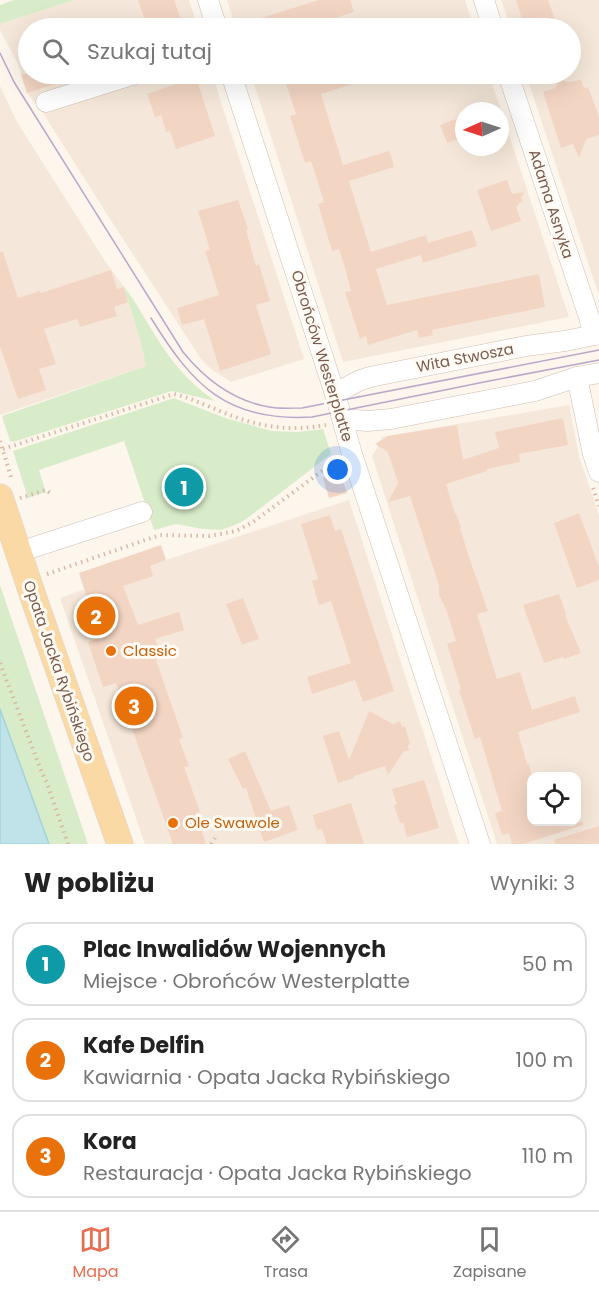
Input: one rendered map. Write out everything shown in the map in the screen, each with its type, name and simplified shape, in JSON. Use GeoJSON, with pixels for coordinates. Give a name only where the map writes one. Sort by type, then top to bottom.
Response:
{"type":"FeatureCollection","features":[{"type":"Feature","properties":{"kind":"main road","name":"Opata Jacka Rybińskiego"},"geometry":{"type":"LineString","coordinates":[[9,498],[19,552],[120,844]]}},
{"type":"Feature","properties":{"kind":"street"},"geometry":{"type":"LineString","coordinates":[[208,0],[214,18]]}},
{"type":"Feature","properties":{"kind":"street"},"geometry":{"type":"LineString","coordinates":[[484,0],[490,18]]}},
{"type":"Feature","properties":{"kind":"street"},"geometry":{"type":"LineString","coordinates":[[46,102],[103,84]]}},
{"type":"Feature","properties":{"kind":"street","name":"Obrońców Westerplatte"},"geometry":{"type":"LineString","coordinates":[[234,84],[334,394],[335,422],[359,477],[480,844]]}},
{"type":"Feature","properties":{"kind":"street","name":"Adama Asnyka"},"geometry":{"type":"LineString","coordinates":[[511,84],[596,335]]}},
{"type":"Feature","properties":{"kind":"street","name":"Wita Stwosza"},"geometry":{"type":"LineString","coordinates":[[334,394],[370,377],[526,346],[596,335]]}},
{"type":"Feature","properties":{"kind":"street"},"geometry":{"type":"LineString","coordinates":[[335,422],[391,419],[535,391],[577,377],[599,373]]}},
{"type":"Feature","properties":{"kind":"street"},"geometry":{"type":"LineString","coordinates":[[577,377],[592,454],[599,472]]}},
{"type":"Feature","properties":{"kind":"street"},"geometry":{"type":"LineString","coordinates":[[19,552],[142,512]]}},
{"type":"Feature","properties":{"kind":"path"},"geometry":{"type":"LineString","coordinates":[[0,441],[3,449],[174,394],[235,417],[274,428],[308,429],[335,422]]}},
{"type":"Feature","properties":{"kind":"path"},"geometry":{"type":"LineString","coordinates":[[44,576],[160,535],[209,536],[236,531],[253,522],[339,458]]}},
{"type":"Feature","properties":{"kind":"path"},"geometry":{"type":"LineString","coordinates":[[9,498],[46,490],[50,493]]}},
{"type":"Feature","properties":{"kind":"path"},"geometry":{"type":"LineString","coordinates":[[0,663],[69,844]]}},
{"type":"Feature","properties":{"kind":"path"},"geometry":{"type":"LineString","coordinates":[[211,844],[215,838]]}},
{"type":"Feature","properties":{"kind":"shaded area"},"geometry":{"type":"Polygon","coordinates":[[[74,0],[189,0],[195,18],[18,18],[74,0]]]}},
{"type":"Feature","properties":{"kind":"shaded area"},"geometry":{"type":"Polygon","coordinates":[[[227,0],[465,0],[471,18],[233,18],[227,0]]]}},
{"type":"Feature","properties":{"kind":"shaded area"},"geometry":{"type":"Polygon","coordinates":[[[501,0],[599,0],[599,296],[529,84],[581,84],[581,18],[507,18],[501,0]]]}},
{"type":"Feature","properties":{"kind":"shaded area"},"geometry":{"type":"Polygon","coordinates":[[[18,18],[18,64],[0,30],[0,24],[18,18]]]}},
{"type":"Feature","properties":{"kind":"shaded area"},"geometry":{"type":"Polygon","coordinates":[[[24,84],[215,84],[304,359],[231,382],[211,369],[201,359],[43,113],[27,93],[24,84]]]}},
{"type":"Feature","properties":{"kind":"shaded area"},"geometry":{"type":"Polygon","coordinates":[[[254,84],[492,84],[498,102],[455,102],[455,156],[509,156],[509,135],[569,317],[343,362],[254,84]]]}},
{"type":"Feature","properties":{"kind":"shaded area"},"geometry":{"type":"Polygon","coordinates":[[[0,86],[17,122],[124,287],[146,366],[0,415],[0,86]]]}},
{"type":"Feature","properties":{"kind":"shaded area"},"geometry":{"type":"Polygon","coordinates":[[[569,405],[579,456],[599,515],[599,844],[497,844],[372,456],[382,440],[381,437],[569,405]]]}},
{"type":"Feature","properties":{"kind":"shaded area"},"geometry":{"type":"Polygon","coordinates":[[[349,500],[459,844],[145,844],[60,598],[166,560],[349,500]]]}},
{"type":"Feature","properties":{"kind":"green space"},"geometry":{"type":"Polygon","coordinates":[[[14,0],[74,0],[0,24],[0,5],[14,0]]]}},
{"type":"Feature","properties":{"kind":"green space"},"geometry":{"type":"Polygon","coordinates":[[[124,287],[178,367],[215,401],[172,391],[13,442],[10,441],[2,416],[146,366],[124,287]]]}},
{"type":"Feature","properties":{"kind":"green space"},"geometry":{"type":"Polygon","coordinates":[[[174,398],[225,418],[272,431],[298,432],[323,429],[331,454],[245,520],[221,530],[176,524],[154,530],[124,441],[39,470],[46,492],[28,498],[13,451],[174,398]]]}},
{"type":"Feature","properties":{"kind":"green space"},"geometry":{"type":"Polygon","coordinates":[[[0,585],[88,844],[0,844],[0,585]]]}},
{"type":"Feature","properties":{"kind":"water"},"geometry":{"type":"Polygon","coordinates":[[[0,709],[49,844],[0,844],[0,709]]]}},
{"type":"Feature","properties":{"kind":"building"},"geometry":{"type":"Polygon","coordinates":[[[138,0],[174,0],[180,18],[144,18],[138,0]]]}},
{"type":"Feature","properties":{"kind":"building"},"geometry":{"type":"Polygon","coordinates":[[[319,0],[350,0],[354,12],[335,18],[261,18],[319,0]]]}},
{"type":"Feature","properties":{"kind":"building"},"geometry":{"type":"Polygon","coordinates":[[[516,0],[548,0],[554,18],[522,18],[516,0]]]}},
{"type":"Feature","properties":{"kind":"building"},"geometry":{"type":"Polygon","coordinates":[[[581,80],[584,88],[588,87],[599,117],[599,135],[586,139],[579,158],[573,144],[561,148],[543,92],[555,88],[558,84],[581,84],[581,80]]]}},
{"type":"Feature","properties":{"kind":"building"},"geometry":{"type":"Polygon","coordinates":[[[24,84],[55,84],[27,93],[24,84]]]}},
{"type":"Feature","properties":{"kind":"building"},"geometry":{"type":"Polygon","coordinates":[[[176,84],[198,84],[215,136],[176,149],[170,131],[166,132],[161,115],[155,117],[147,94],[176,84]]]}},
{"type":"Feature","properties":{"kind":"building"},"geometry":{"type":"Polygon","coordinates":[[[286,84],[352,84],[321,94],[343,165],[389,151],[394,167],[349,181],[371,252],[426,235],[428,243],[472,230],[477,246],[423,263],[421,255],[376,269],[387,305],[539,274],[545,307],[432,330],[433,335],[419,338],[417,330],[368,345],[366,336],[360,339],[345,292],[351,291],[345,268],[339,249],[332,251],[318,204],[324,202],[311,161],[305,163],[290,116],[296,114],[286,84]]]}},
{"type":"Feature","properties":{"kind":"building"},"geometry":{"type":"Polygon","coordinates":[[[455,119],[455,140],[447,143],[440,125],[455,119]]]}},
{"type":"Feature","properties":{"kind":"building"},"geometry":{"type":"Polygon","coordinates":[[[507,180],[512,194],[524,192],[521,199],[523,200],[516,207],[521,221],[491,231],[477,190],[507,180]]]}},
{"type":"Feature","properties":{"kind":"building"},"geometry":{"type":"Polygon","coordinates":[[[238,200],[248,229],[246,230],[256,266],[259,264],[270,301],[256,305],[271,354],[220,371],[204,319],[182,325],[177,308],[219,295],[205,251],[210,250],[198,211],[238,200]]]}},
{"type":"Feature","properties":{"kind":"building"},"geometry":{"type":"Polygon","coordinates":[[[0,252],[3,252],[18,298],[40,291],[41,293],[111,270],[117,289],[124,287],[128,302],[114,307],[117,316],[80,327],[77,319],[44,329],[56,364],[39,369],[46,390],[18,399],[0,346],[0,252]]]}},
{"type":"Feature","properties":{"kind":"building"},"geometry":{"type":"Polygon","coordinates":[[[563,418],[568,445],[519,454],[520,462],[487,469],[487,471],[446,484],[488,611],[477,614],[497,679],[520,672],[532,710],[575,696],[580,712],[518,732],[531,772],[527,772],[527,826],[580,826],[523,844],[512,844],[509,833],[502,835],[495,813],[502,811],[480,737],[475,739],[447,644],[456,641],[439,595],[439,586],[410,496],[388,502],[398,483],[388,452],[375,444],[388,436],[457,425],[463,460],[499,448],[495,432],[563,418]]]}},
{"type":"Feature","properties":{"kind":"building"},"geometry":{"type":"Polygon","coordinates":[[[340,473],[347,493],[329,498],[323,478],[340,473]]]}},
{"type":"Feature","properties":{"kind":"building"},"geometry":{"type":"Polygon","coordinates":[[[579,513],[599,567],[599,580],[577,588],[554,523],[579,513]]]}},
{"type":"Feature","properties":{"kind":"building"},"geometry":{"type":"Polygon","coordinates":[[[330,515],[335,531],[341,529],[394,691],[363,702],[355,680],[312,694],[307,677],[351,663],[331,601],[319,605],[312,581],[318,579],[301,524],[330,515]]]}},
{"type":"Feature","properties":{"kind":"building"},"geometry":{"type":"Polygon","coordinates":[[[161,545],[166,560],[150,566],[153,576],[123,586],[138,625],[179,612],[184,630],[155,639],[159,651],[154,654],[183,738],[179,739],[189,766],[184,767],[200,812],[196,813],[206,844],[173,844],[116,683],[103,687],[88,642],[98,638],[84,602],[88,601],[79,573],[161,545]]]}},
{"type":"Feature","properties":{"kind":"building"},"geometry":{"type":"Polygon","coordinates":[[[559,594],[581,653],[544,663],[523,605],[559,594]]]}},
{"type":"Feature","properties":{"kind":"building"},"geometry":{"type":"Polygon","coordinates":[[[243,598],[259,639],[242,645],[226,604],[243,598]]]}},
{"type":"Feature","properties":{"kind":"building"},"geometry":{"type":"Polygon","coordinates":[[[369,711],[393,724],[400,721],[402,727],[405,726],[410,744],[408,745],[409,750],[403,752],[388,775],[385,766],[338,783],[323,736],[339,731],[349,760],[369,711]]]}},
{"type":"Feature","properties":{"kind":"building"},"geometry":{"type":"Polygon","coordinates":[[[245,751],[271,811],[289,805],[298,830],[264,842],[246,788],[243,789],[228,759],[245,751]]]}},
{"type":"Feature","properties":{"kind":"building"},"geometry":{"type":"Polygon","coordinates":[[[424,780],[439,828],[407,837],[403,822],[400,823],[394,805],[397,804],[392,789],[424,780]]]}},
{"type":"Feature","properties":{"kind":"building"},"geometry":{"type":"Polygon","coordinates":[[[351,803],[364,844],[327,844],[322,829],[317,830],[313,815],[351,803]]]}},
{"type":"Feature","properties":{"kind":"building"},"geometry":{"type":"Polygon","coordinates":[[[599,826],[599,844],[555,844],[554,840],[599,826]]]}},
{"type":"Feature","properties":{"kind":"tram line"},"geometry":{"type":"LineString","coordinates":[[0,53],[14,82],[183,352],[211,380],[244,400],[269,407],[302,408],[599,350]]}},
{"type":"Feature","properties":{"kind":"tram line"},"geometry":{"type":"LineString","coordinates":[[151,318],[182,363],[215,395],[235,406],[257,413],[282,417],[312,417],[599,360]]}},
{"type":"Feature","properties":{"kind":"place","name":"Plac Inwalidów Wojennych"},"geometry":{"type":"Point","coordinates":[184,487]}},
{"type":"Feature","properties":{"kind":"place","name":"Kafe Delfin"},"geometry":{"type":"Point","coordinates":[96,616]}},
{"type":"Feature","properties":{"kind":"place","name":"Classic"},"geometry":{"type":"Point","coordinates":[111,651]}},
{"type":"Feature","properties":{"kind":"place","name":"Kora"},"geometry":{"type":"Point","coordinates":[134,706]}},
{"type":"Feature","properties":{"kind":"place","name":"Ole Swawole"},"geometry":{"type":"Point","coordinates":[173,823]}}]}
